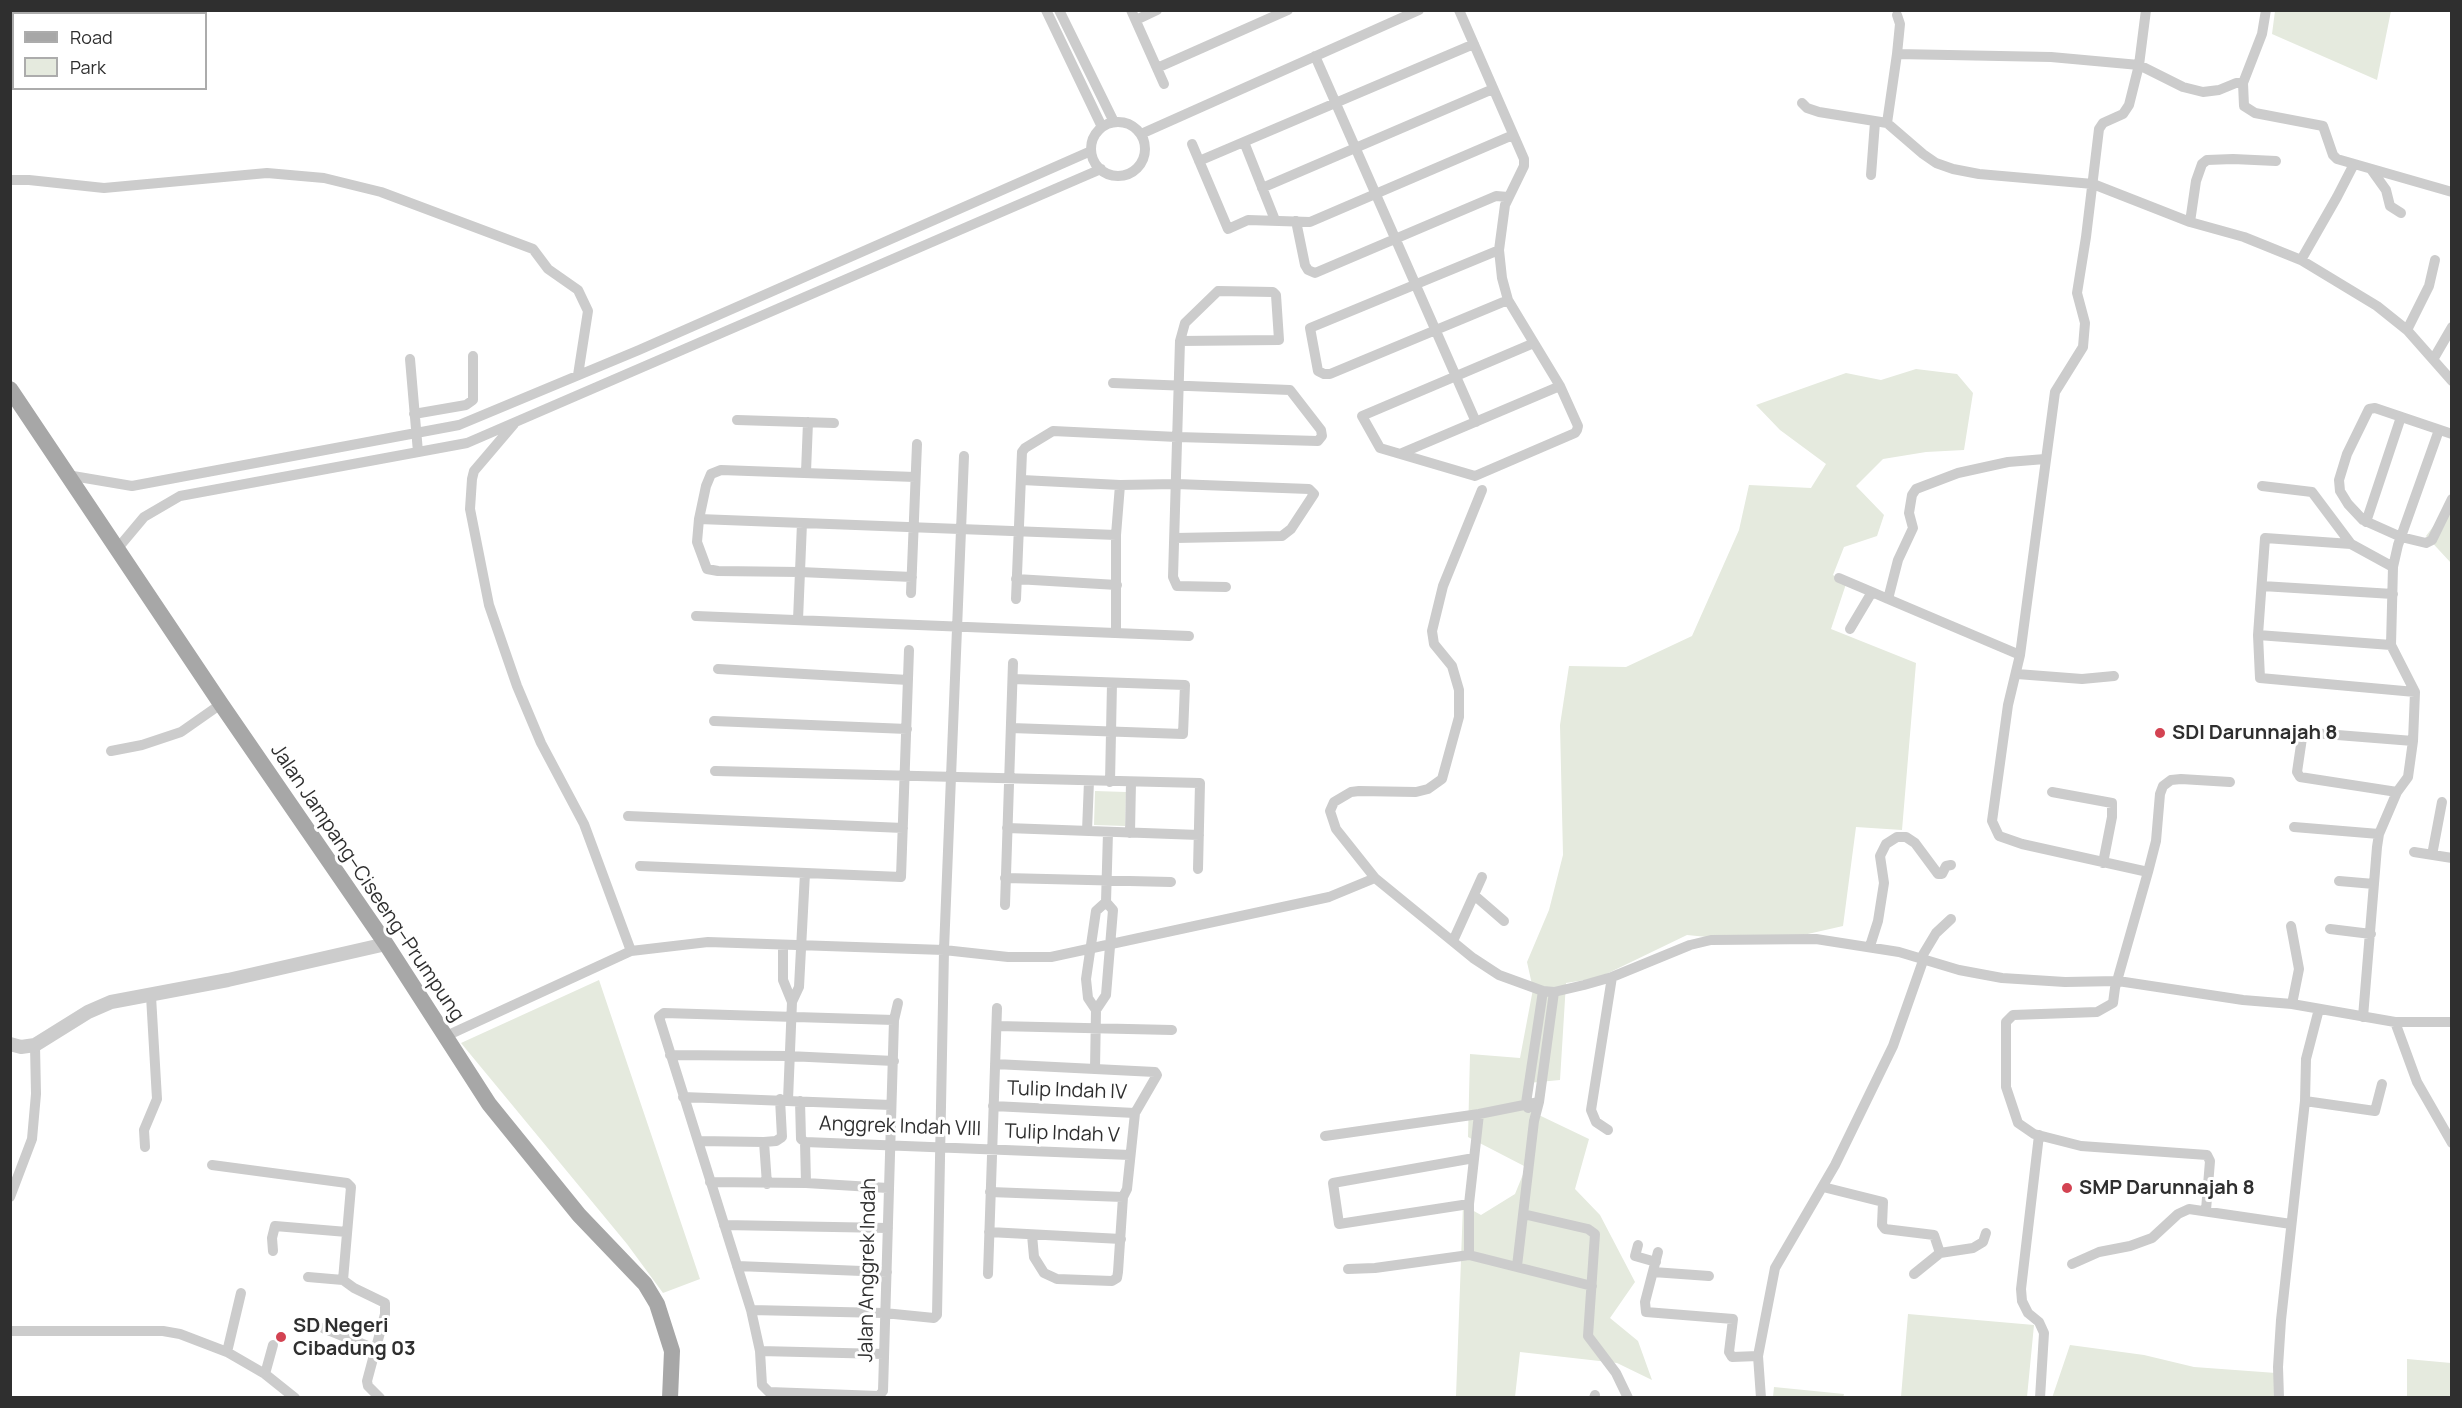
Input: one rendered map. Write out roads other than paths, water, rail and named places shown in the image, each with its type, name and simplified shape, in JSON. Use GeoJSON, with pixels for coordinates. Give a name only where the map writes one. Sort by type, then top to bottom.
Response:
{"type":"FeatureCollection","features":[{"type":"Feature","properties":{"kind":"main road","name":"Jalan Jampang–Ciseeng–Prumpung"},"geometry":{"type":"LineString","coordinates":[[10,389],[221,704],[386,944],[489,1104],[579,1215],[645,1284],[657,1304],[672,1351],[670,1398]]}},
{"type":"Feature","properties":{"kind":"street"},"geometry":{"type":"LineString","coordinates":[[1157,10],[1133,15],[1164,84]]}},
{"type":"Feature","properties":{"kind":"street"},"geometry":{"type":"LineString","coordinates":[[1157,68],[1288,10]]}},
{"type":"Feature","properties":{"kind":"street"},"geometry":{"type":"LineString","coordinates":[[1141,134],[1419,10]]}},
{"type":"Feature","properties":{"kind":"street"},"geometry":{"type":"LineString","coordinates":[[1460,10],[1524,159],[1524,166],[1505,205],[1499,250],[1502,278],[1508,300],[1534,343],[1560,386],[1578,426],[1575,433],[1476,476],[1380,448],[1362,416],[1534,343]]}},
{"type":"Feature","properties":{"kind":"street"},"geometry":{"type":"LineString","coordinates":[[2146,10],[2139,65],[2128,109],[2100,125],[2077,293],[2085,323],[2083,347],[2055,392],[2020,655],[2008,705],[1992,821],[1995,832],[2001,837],[2022,844],[2148,872]]}},
{"type":"Feature","properties":{"kind":"street"},"geometry":{"type":"LineString","coordinates":[[2266,10],[2262,34],[2243,83],[2244,106],[2250,110],[2323,126],[2326,128],[2333,156],[2451,192]]}},
{"type":"Feature","properties":{"kind":"street"},"geometry":{"type":"LineString","coordinates":[[1052,12],[1114,122]]}},
{"type":"Feature","properties":{"kind":"street"},"geometry":{"type":"LineString","coordinates":[[1052,12],[1101,127]]}},
{"type":"Feature","properties":{"kind":"street"},"geometry":{"type":"LineString","coordinates":[[1887,123],[1900,24],[1897,15]]}},
{"type":"Feature","properties":{"kind":"street"},"geometry":{"type":"LineString","coordinates":[[1199,162],[1474,44]]}},
{"type":"Feature","properties":{"kind":"street"},"geometry":{"type":"LineString","coordinates":[[1897,54],[2051,57],[2139,65],[2183,87],[2203,92],[2243,83]]}},
{"type":"Feature","properties":{"kind":"street"},"geometry":{"type":"LineString","coordinates":[[1315,56],[1476,422]]}},
{"type":"Feature","properties":{"kind":"street"},"geometry":{"type":"LineString","coordinates":[[1262,188],[1493,89]]}},
{"type":"Feature","properties":{"kind":"street"},"geometry":{"type":"LineString","coordinates":[[1802,103],[1807,108],[1820,112],[1887,123],[1923,154],[1936,163],[1953,169],[1979,174],[2093,184],[2190,222],[2244,237],[2301,260],[2377,306],[2407,330],[2434,358],[2451,381]]}},
{"type":"Feature","properties":{"kind":"street"},"geometry":{"type":"LineString","coordinates":[[1114,122],[1125,122],[1134,126],[1141,134],[1145,144],[1145,155],[1140,165],[1132,172],[1122,176],[1110,175],[1094,161],[1091,151],[1095,134],[1101,127],[1114,122]]}},
{"type":"Feature","properties":{"kind":"street"},"geometry":{"type":"LineString","coordinates":[[1871,175],[1875,122]]}},
{"type":"Feature","properties":{"kind":"street"},"geometry":{"type":"LineString","coordinates":[[1192,144],[1228,229],[1248,220],[1310,222],[1513,135]]}},
{"type":"Feature","properties":{"kind":"street"},"geometry":{"type":"LineString","coordinates":[[1244,142],[1275,220]]}},
{"type":"Feature","properties":{"kind":"street"},"geometry":{"type":"LineString","coordinates":[[67,475],[132,486],[459,425],[639,350],[1091,151]]}},
{"type":"Feature","properties":{"kind":"street"},"geometry":{"type":"LineString","coordinates":[[2190,222],[2196,181],[2202,164],[2207,160],[2276,161]]}},
{"type":"Feature","properties":{"kind":"street"},"geometry":{"type":"LineString","coordinates":[[2301,260],[2354,164]]}},
{"type":"Feature","properties":{"kind":"street"},"geometry":{"type":"LineString","coordinates":[[118,549],[144,517],[180,496],[467,443],[1101,169]]}},
{"type":"Feature","properties":{"kind":"street"},"geometry":{"type":"LineString","coordinates":[[2372,169],[2386,190],[2390,206],[2401,213]]}},
{"type":"Feature","properties":{"kind":"street"},"geometry":{"type":"LineString","coordinates":[[10,180],[104,188],[267,173],[324,178],[381,192],[533,249],[548,269],[578,291],[588,310],[578,375]]}},
{"type":"Feature","properties":{"kind":"street"},"geometry":{"type":"LineString","coordinates":[[1296,221],[1305,265],[1308,270],[1315,273],[1496,196],[1508,198]]}},
{"type":"Feature","properties":{"kind":"street"},"geometry":{"type":"LineString","coordinates":[[1499,250],[1310,328],[1318,371],[1330,374],[1508,300]]}},
{"type":"Feature","properties":{"kind":"street"},"geometry":{"type":"LineString","coordinates":[[2407,330],[2429,285],[2435,260]]}},
{"type":"Feature","properties":{"kind":"street"},"geometry":{"type":"LineString","coordinates":[[1180,341],[1279,340],[1276,295],[1273,292],[1218,291],[1185,323],[1180,341],[1173,577],[1177,586],[1226,587]]}},
{"type":"Feature","properties":{"kind":"street"},"geometry":{"type":"LineString","coordinates":[[2434,358],[2451,327]]}},
{"type":"Feature","properties":{"kind":"street"},"geometry":{"type":"LineString","coordinates":[[639,350],[648,364]]}},
{"type":"Feature","properties":{"kind":"street"},"geometry":{"type":"LineString","coordinates":[[414,414],[466,405],[473,400],[475,393],[473,356]]}},
{"type":"Feature","properties":{"kind":"street"},"geometry":{"type":"LineString","coordinates":[[410,359],[418,452]]}},
{"type":"Feature","properties":{"kind":"street"},"geometry":{"type":"LineString","coordinates":[[1016,599],[1023,450],[1053,431],[1318,441],[1322,436],[1321,430],[1290,390],[1113,383]]}},
{"type":"Feature","properties":{"kind":"street"},"geometry":{"type":"LineString","coordinates":[[1402,453],[1560,386]]}},
{"type":"Feature","properties":{"kind":"street"},"geometry":{"type":"LineString","coordinates":[[2451,434],[2375,408],[2369,409],[2347,454],[2339,480],[2340,490],[2356,514],[2399,541],[2430,543],[2451,499]]}},
{"type":"Feature","properties":{"kind":"street"},"geometry":{"type":"LineString","coordinates":[[2366,522],[2401,417]]}},
{"type":"Feature","properties":{"kind":"street"},"geometry":{"type":"LineString","coordinates":[[737,420],[834,423]]}},
{"type":"Feature","properties":{"kind":"street"},"geometry":{"type":"LineString","coordinates":[[516,422],[474,471],[472,479],[470,509],[489,606],[541,743],[584,824],[626,953]]}},
{"type":"Feature","properties":{"kind":"street"},"geometry":{"type":"LineString","coordinates":[[806,472],[808,422]]}},
{"type":"Feature","properties":{"kind":"street"},"geometry":{"type":"LineString","coordinates":[[2363,1017],[2379,834],[2397,792],[2408,777],[2413,741],[2415,692],[2391,645],[2394,562],[2399,541],[2439,430]]}},
{"type":"Feature","properties":{"kind":"street"},"geometry":{"type":"LineString","coordinates":[[911,593],[917,444]]}},
{"type":"Feature","properties":{"kind":"street"},"geometry":{"type":"LineString","coordinates":[[751,1310],[884,1313],[934,1318],[937,1315],[944,950],[964,456]]}},
{"type":"Feature","properties":{"kind":"street"},"geometry":{"type":"LineString","coordinates":[[1888,599],[1898,560],[1913,528],[1909,513],[1912,495],[1916,489],[1958,473],[2008,462],[2045,459]]}},
{"type":"Feature","properties":{"kind":"street"},"geometry":{"type":"LineString","coordinates":[[212,470],[215,488]]}},
{"type":"Feature","properties":{"kind":"street"},"geometry":{"type":"LineString","coordinates":[[912,577],[718,571],[707,569],[697,542],[699,519],[711,474],[731,470],[915,477]]}},
{"type":"Feature","properties":{"kind":"street"},"geometry":{"type":"LineString","coordinates":[[1022,480],[1120,485],[1176,484],[1309,489],[1314,494],[1291,529],[1282,536],[1175,538]]}},
{"type":"Feature","properties":{"kind":"street"},"geometry":{"type":"LineString","coordinates":[[1116,632],[1116,535],[1120,485]]}},
{"type":"Feature","properties":{"kind":"street"},"geometry":{"type":"LineString","coordinates":[[2262,486],[2312,492],[2351,544]]}},
{"type":"Feature","properties":{"kind":"street"},"geometry":{"type":"LineString","coordinates":[[1482,490],[1443,586],[1432,630],[1434,644],[1452,666],[1459,690],[1459,717],[1442,779],[1428,789],[1416,792],[1351,792],[1334,802],[1330,811],[1336,829],[1375,878],[1473,958],[1499,975],[1549,991],[1612,977],[1690,945],[1711,940],[1816,939],[1870,946],[1922,958],[1959,970],[2001,978],[2065,982],[2118,981],[2243,1000],[2292,1004],[2396,1022],[2451,1022]]}},
{"type":"Feature","properties":{"kind":"street"},"geometry":{"type":"LineString","coordinates":[[699,519],[1116,535]]}},
{"type":"Feature","properties":{"kind":"street"},"geometry":{"type":"LineString","coordinates":[[798,620],[802,522]]}},
{"type":"Feature","properties":{"kind":"street"},"geometry":{"type":"LineString","coordinates":[[2394,562],[2351,544],[2265,538],[2258,634],[2260,678],[2415,692]]}},
{"type":"Feature","properties":{"kind":"street"},"geometry":{"type":"LineString","coordinates":[[1839,578],[2020,655]]}},
{"type":"Feature","properties":{"kind":"street"},"geometry":{"type":"LineString","coordinates":[[1016,579],[1117,585]]}},
{"type":"Feature","properties":{"kind":"street"},"geometry":{"type":"LineString","coordinates":[[2262,586],[2393,594]]}},
{"type":"Feature","properties":{"kind":"street"},"geometry":{"type":"LineString","coordinates":[[1850,629],[1872,592]]}},
{"type":"Feature","properties":{"kind":"street"},"geometry":{"type":"LineString","coordinates":[[696,616],[1188,636]]}},
{"type":"Feature","properties":{"kind":"street"},"geometry":{"type":"LineString","coordinates":[[2258,634],[2391,645]]}},
{"type":"Feature","properties":{"kind":"street"},"geometry":{"type":"LineString","coordinates":[[640,866],[901,877],[909,650]]}},
{"type":"Feature","properties":{"kind":"street"},"geometry":{"type":"LineString","coordinates":[[1005,905],[1013,663]]}},
{"type":"Feature","properties":{"kind":"street"},"geometry":{"type":"LineString","coordinates":[[718,669],[908,680]]}},
{"type":"Feature","properties":{"kind":"street"},"geometry":{"type":"LineString","coordinates":[[2017,674],[2082,680],[2115,676]]}},
{"type":"Feature","properties":{"kind":"street"},"geometry":{"type":"LineString","coordinates":[[1011,728],[1183,734],[1185,686],[1013,679]]}},
{"type":"Feature","properties":{"kind":"street"},"geometry":{"type":"LineString","coordinates":[[1110,782],[1112,683]]}},
{"type":"Feature","properties":{"kind":"street"},"geometry":{"type":"LineString","coordinates":[[111,751],[142,745],[181,732],[221,704]]}},
{"type":"Feature","properties":{"kind":"street"},"geometry":{"type":"LineString","coordinates":[[714,721],[906,729]]}},
{"type":"Feature","properties":{"kind":"street"},"geometry":{"type":"LineString","coordinates":[[2397,792],[2300,777],[2297,772],[2301,738],[2312,733],[2413,741]]}},
{"type":"Feature","properties":{"kind":"street"},"geometry":{"type":"LineString","coordinates":[[715,771],[1200,783],[1198,868]]}},
{"type":"Feature","properties":{"kind":"street"},"geometry":{"type":"LineString","coordinates":[[2206,1210],[2210,1161],[2206,1155],[2081,1146],[2039,1136],[2022,1128],[2015,1117],[2006,1087],[2006,1022],[2013,1015],[2097,1012],[2113,1003],[2156,841],[2160,794],[2163,786],[2171,780],[2181,779],[2230,782]]}},
{"type":"Feature","properties":{"kind":"street"},"geometry":{"type":"LineString","coordinates":[[1087,831],[1089,781]]}},
{"type":"Feature","properties":{"kind":"street"},"geometry":{"type":"LineString","coordinates":[[1130,832],[1131,782]]}},
{"type":"Feature","properties":{"kind":"street"},"geometry":{"type":"LineString","coordinates":[[2052,792],[2112,803],[2112,818],[2103,863]]}},
{"type":"Feature","properties":{"kind":"street"},"geometry":{"type":"LineString","coordinates":[[2432,855],[2442,802]]}},
{"type":"Feature","properties":{"kind":"street"},"geometry":{"type":"LineString","coordinates":[[628,816],[903,828]]}},
{"type":"Feature","properties":{"kind":"street"},"geometry":{"type":"LineString","coordinates":[[2294,827],[2379,834]]}},
{"type":"Feature","properties":{"kind":"street"},"geometry":{"type":"LineString","coordinates":[[1007,828],[1199,835]]}},
{"type":"Feature","properties":{"kind":"street"},"geometry":{"type":"LineString","coordinates":[[1095,1069],[1096,1010],[1106,994],[1113,910],[1106,902],[1108,832]]}},
{"type":"Feature","properties":{"kind":"street"},"geometry":{"type":"LineString","coordinates":[[1870,946],[1878,921],[1884,883],[1880,856],[1887,844],[1897,837],[1906,837],[1915,843],[1938,874],[1942,874],[1946,866],[1951,865]]}},
{"type":"Feature","properties":{"kind":"street"},"geometry":{"type":"LineString","coordinates":[[2414,852],[2451,858]]}},
{"type":"Feature","properties":{"kind":"street"},"geometry":{"type":"LineString","coordinates":[[698,1141],[764,1142],[776,1141],[782,1137],[792,1002],[799,987],[805,873]]}},
{"type":"Feature","properties":{"kind":"street"},"geometry":{"type":"LineString","coordinates":[[1453,941],[1482,876]]}},
{"type":"Feature","properties":{"kind":"street"},"geometry":{"type":"LineString","coordinates":[[1005,878],[1171,882]]}},
{"type":"Feature","properties":{"kind":"street"},"geometry":{"type":"LineString","coordinates":[[444,1037],[626,953],[708,942],[944,950],[1008,957],[1051,957],[1329,897],[1375,878]]}},
{"type":"Feature","properties":{"kind":"street"},"geometry":{"type":"LineString","coordinates":[[2339,881],[2374,884]]}},
{"type":"Feature","properties":{"kind":"street"},"geometry":{"type":"LineString","coordinates":[[1474,895],[1504,921]]}},
{"type":"Feature","properties":{"kind":"street"},"geometry":{"type":"LineString","coordinates":[[1096,1010],[1086,991],[1096,911],[1106,902]]}},
{"type":"Feature","properties":{"kind":"street"},"geometry":{"type":"LineString","coordinates":[[1761,1398],[1758,1356],[1775,1268],[1823,1187],[1893,1046],[1922,958],[1936,933],[1951,919]]}},
{"type":"Feature","properties":{"kind":"street"},"geometry":{"type":"LineString","coordinates":[[2291,926],[2299,969],[2292,1004]]}},
{"type":"Feature","properties":{"kind":"street"},"geometry":{"type":"LineString","coordinates":[[2330,929],[2371,934]]}},
{"type":"Feature","properties":{"kind":"street"},"geometry":{"type":"LineString","coordinates":[[10,1044],[21,1047],[35,1045],[88,1012],[111,1002],[151,996],[386,944]]}},
{"type":"Feature","properties":{"kind":"street"},"geometry":{"type":"LineString","coordinates":[[783,946],[783,980],[792,1002]]}},
{"type":"Feature","properties":{"kind":"street"},"geometry":{"type":"LineString","coordinates":[[1608,1130],[1596,1122],[1591,1110],[1612,977]]}},
{"type":"Feature","properties":{"kind":"street"},"geometry":{"type":"LineString","coordinates":[[1517,1266],[1533,1121],[1539,1102],[1549,991]]}},
{"type":"Feature","properties":{"kind":"street"},"geometry":{"type":"LineString","coordinates":[[1533,1121],[1526,1103],[1549,991]]}},
{"type":"Feature","properties":{"kind":"street"},"geometry":{"type":"LineString","coordinates":[[145,1147],[144,1130],[157,1099],[151,996]]}},
{"type":"Feature","properties":{"kind":"street","name":"Jalan Anggrek Indah"},"geometry":{"type":"LineString","coordinates":[[783,1396],[879,1396],[882,1394],[894,1020],[898,1003]]}},
{"type":"Feature","properties":{"kind":"street"},"geometry":{"type":"LineString","coordinates":[[988,1274],[997,1008]]}},
{"type":"Feature","properties":{"kind":"street"},"geometry":{"type":"LineString","coordinates":[[2279,1398],[2281,1320],[2305,1101],[2306,1059],[2319,1009]]}},
{"type":"Feature","properties":{"kind":"street"},"geometry":{"type":"LineString","coordinates":[[783,1396],[763,1388],[760,1351],[751,1310],[659,1017],[664,1013],[894,1020]]}},
{"type":"Feature","properties":{"kind":"street"},"geometry":{"type":"LineString","coordinates":[[2396,1022],[2417,1082],[2451,1143]]}},
{"type":"Feature","properties":{"kind":"street"},"geometry":{"type":"LineString","coordinates":[[997,1026],[1172,1030]]}},
{"type":"Feature","properties":{"kind":"street"},"geometry":{"type":"LineString","coordinates":[[10,1197],[32,1139],[36,1094],[35,1045]]}},
{"type":"Feature","properties":{"kind":"street"},"geometry":{"type":"LineString","coordinates":[[670,1055],[788,1056],[894,1061]]}},
{"type":"Feature","properties":{"kind":"street"},"geometry":{"type":"LineString","coordinates":[[995,1064],[1157,1073],[1157,1078],[1136,1111],[1127,1190],[1123,1197],[1117,1278],[1112,1281],[1057,1278],[1044,1273],[1034,1257],[1032,1235]]}},
{"type":"Feature","properties":{"kind":"street"},"geometry":{"type":"LineString","coordinates":[[2305,1101],[2375,1111],[2382,1084]]}},
{"type":"Feature","properties":{"kind":"street"},"geometry":{"type":"LineString","coordinates":[[683,1097],[891,1105]]}},
{"type":"Feature","properties":{"kind":"street"},"geometry":{"type":"LineString","coordinates":[[800,1101],[801,1139],[805,1142],[806,1183]]}},
{"type":"Feature","properties":{"kind":"street"},"geometry":{"type":"LineString","coordinates":[[1325,1136],[1479,1114],[1539,1102]]}},
{"type":"Feature","properties":{"kind":"street","name":"Tulip Indah IV"},"geometry":{"type":"LineString","coordinates":[[993,1106],[1136,1111]]}},
{"type":"Feature","properties":{"kind":"street"},"geometry":{"type":"LineString","coordinates":[[1469,1255],[1469,1204],[1479,1114]]}},
{"type":"Feature","properties":{"kind":"street"},"geometry":{"type":"LineString","coordinates":[[2039,1136],[2021,1295],[2028,1313],[2039,1322],[2044,1333],[2040,1398]]}},
{"type":"Feature","properties":{"kind":"street"},"geometry":{"type":"LineString","coordinates":[[764,1142],[767,1185]]}},
{"type":"Feature","properties":{"kind":"street","name":"Anggrek Indah VIII"},"geometry":{"type":"LineString","coordinates":[[805,1142],[889,1147],[993,1149]]}},
{"type":"Feature","properties":{"kind":"street","name":"Tulip Indah V"},"geometry":{"type":"LineString","coordinates":[[993,1149],[1130,1155]]}},
{"type":"Feature","properties":{"kind":"street"},"geometry":{"type":"LineString","coordinates":[[1469,1204],[1339,1224],[1333,1183],[1474,1158]]}},
{"type":"Feature","properties":{"kind":"street"},"geometry":{"type":"LineString","coordinates":[[212,1165],[347,1183],[351,1187],[343,1280]]}},
{"type":"Feature","properties":{"kind":"street"},"geometry":{"type":"LineString","coordinates":[[710,1182],[767,1185],[806,1183],[888,1188]]}},
{"type":"Feature","properties":{"kind":"street"},"geometry":{"type":"LineString","coordinates":[[1823,1187],[1883,1202],[1883,1227],[1932,1233],[1940,1253]]}},
{"type":"Feature","properties":{"kind":"street"},"geometry":{"type":"LineString","coordinates":[[990,1192],[1123,1197]]}},
{"type":"Feature","properties":{"kind":"street"},"geometry":{"type":"LineString","coordinates":[[2072,1264],[2099,1252],[2152,1239],[2181,1211],[2189,1209],[2290,1224]]}},
{"type":"Feature","properties":{"kind":"street"},"geometry":{"type":"LineString","coordinates":[[1523,1214],[1588,1229],[1595,1233],[1588,1336],[1616,1373],[1628,1398]]}},
{"type":"Feature","properties":{"kind":"street"},"geometry":{"type":"LineString","coordinates":[[724,1225],[888,1228]]}},
{"type":"Feature","properties":{"kind":"street"},"geometry":{"type":"LineString","coordinates":[[273,1251],[272,1238],[275,1226],[347,1232]]}},
{"type":"Feature","properties":{"kind":"street"},"geometry":{"type":"LineString","coordinates":[[989,1232],[1121,1239]]}},
{"type":"Feature","properties":{"kind":"street"},"geometry":{"type":"LineString","coordinates":[[1914,1274],[1940,1253],[1973,1248],[1983,1242],[1986,1233]]}},
{"type":"Feature","properties":{"kind":"street"},"geometry":{"type":"LineString","coordinates":[[1638,1245],[1635,1256],[1709,1276]]}},
{"type":"Feature","properties":{"kind":"street"},"geometry":{"type":"LineString","coordinates":[[1348,1269],[1375,1268],[1469,1255],[1592,1286]]}},
{"type":"Feature","properties":{"kind":"street"},"geometry":{"type":"LineString","coordinates":[[1656,1262],[1645,1302],[1646,1312],[1733,1319],[1729,1352],[1732,1357],[1758,1356]]}},
{"type":"Feature","properties":{"kind":"street"},"geometry":{"type":"LineString","coordinates":[[737,1266],[887,1272]]}},
{"type":"Feature","properties":{"kind":"street"},"geometry":{"type":"LineString","coordinates":[[308,1277],[343,1280],[385,1303],[367,1381],[368,1386],[380,1398]]}},
{"type":"Feature","properties":{"kind":"street"},"geometry":{"type":"LineString","coordinates":[[227,1352],[241,1293]]}},
{"type":"Feature","properties":{"kind":"street"},"geometry":{"type":"LineString","coordinates":[[323,1328],[375,1349]]}},
{"type":"Feature","properties":{"kind":"street"},"geometry":{"type":"LineString","coordinates":[[10,1332],[163,1331],[193,1338],[227,1352],[266,1374],[295,1398]]}},
{"type":"Feature","properties":{"kind":"street"},"geometry":{"type":"LineString","coordinates":[[266,1374],[273,1345]]}},
{"type":"Feature","properties":{"kind":"street"},"geometry":{"type":"LineString","coordinates":[[760,1351],[884,1354]]}},
{"type":"Feature","properties":{"kind":"place","name":"SDI Darunnajah 8"},"geometry":{"type":"Point","coordinates":[2160,733]}},
{"type":"Feature","properties":{"kind":"place","name":"SMP Darunnajah 8"},"geometry":{"type":"Point","coordinates":[2067,1188]}},
{"type":"Feature","properties":{"kind":"place","name":"SD Negeri Cibadung 03"},"geometry":{"type":"Point","coordinates":[281,1337]}}]}
